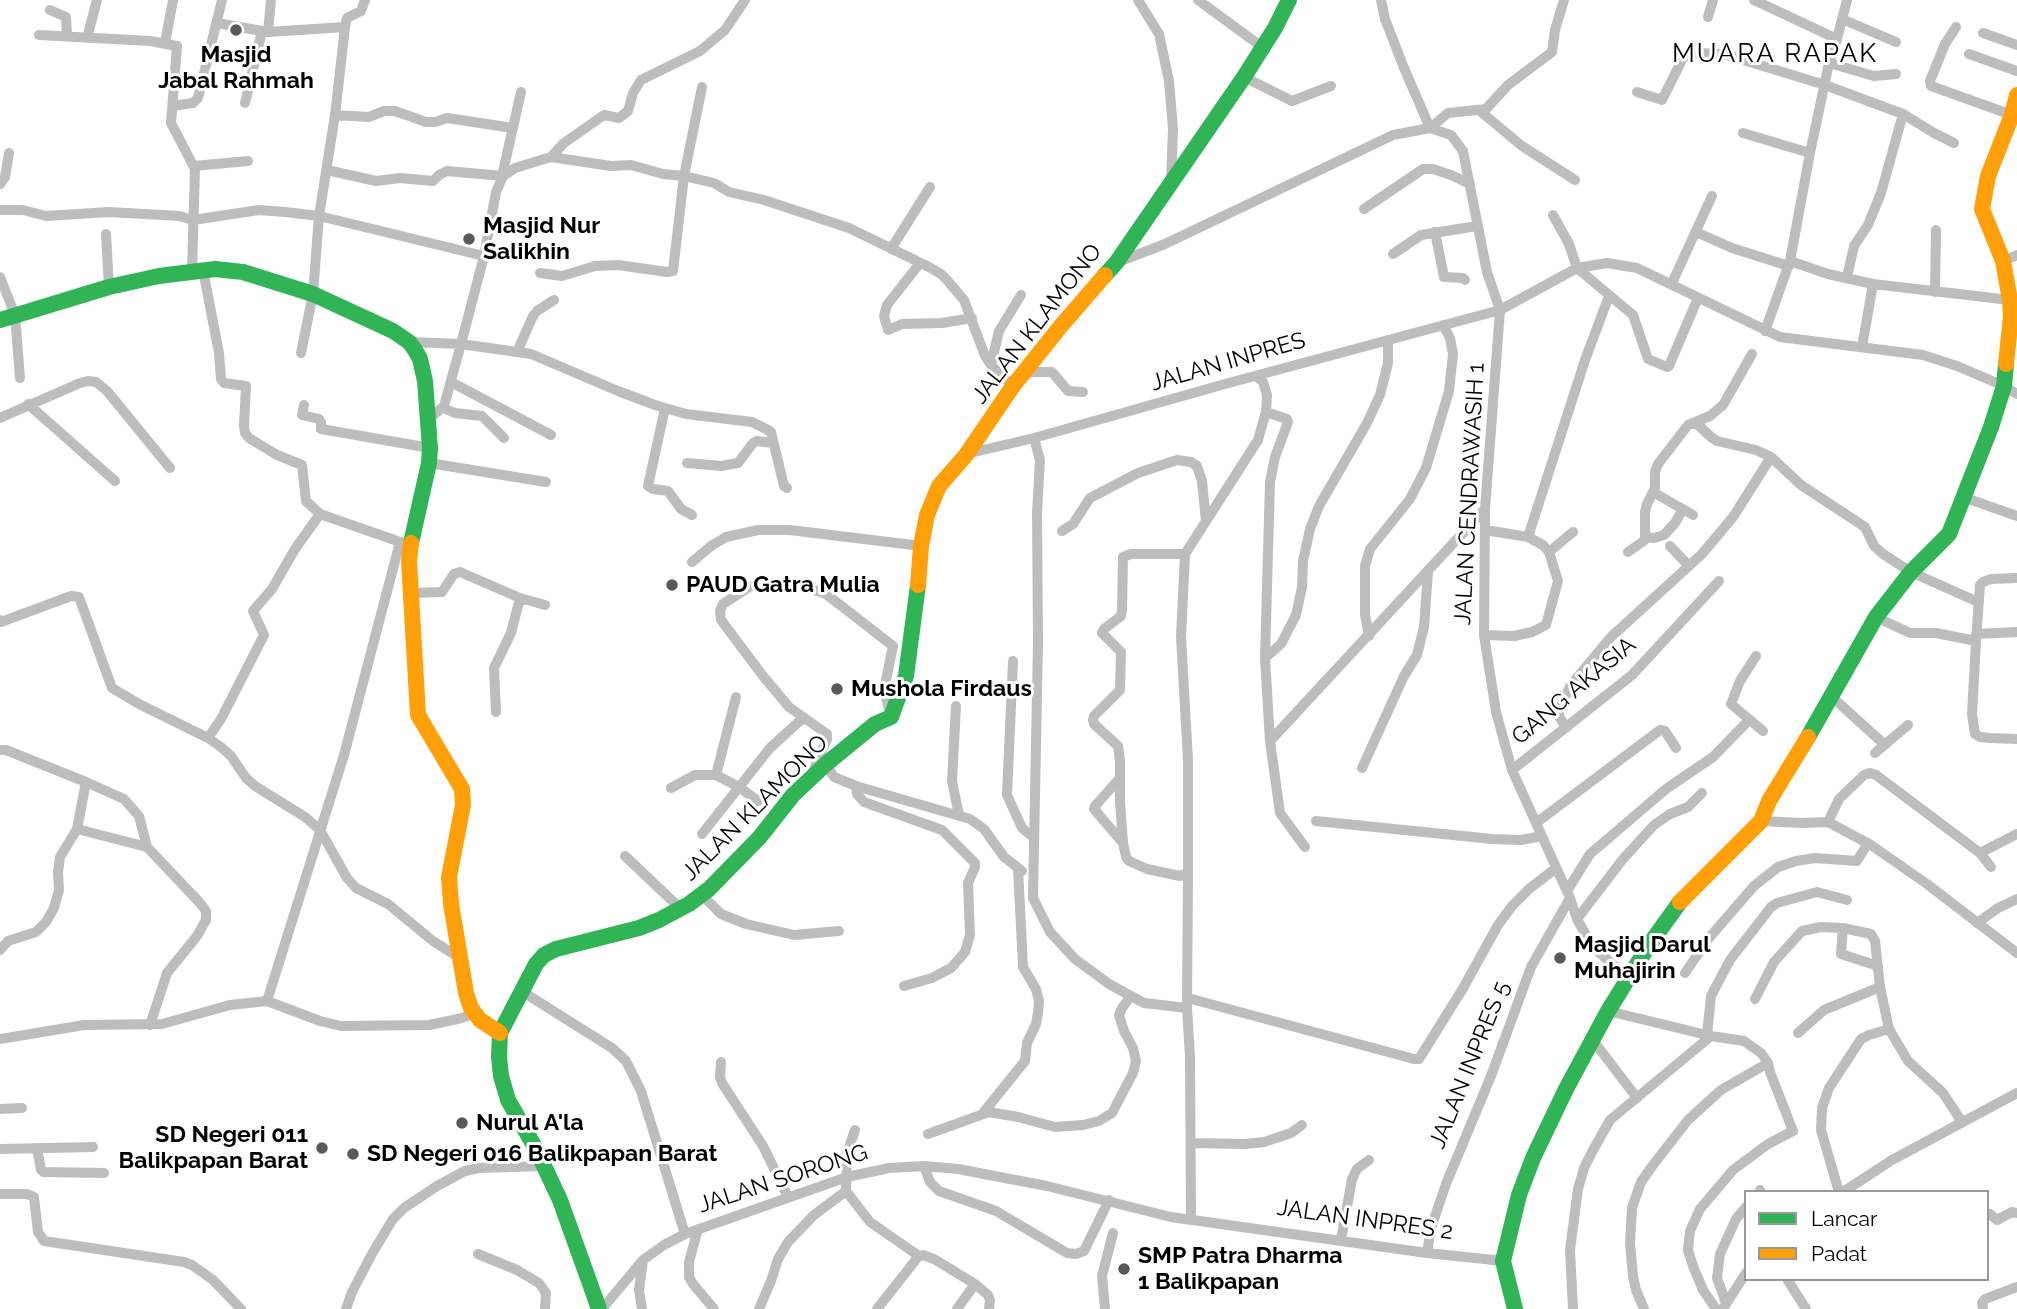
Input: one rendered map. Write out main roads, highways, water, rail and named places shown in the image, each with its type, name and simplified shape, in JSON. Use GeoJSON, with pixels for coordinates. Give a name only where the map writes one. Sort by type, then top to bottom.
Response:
{"type":"FeatureCollection","features":[{"type":"Feature","properties":{"kind":"place","name":"Masjid Jabal Rahmah"},"geometry":{"type":"Point","coordinates":[236,30]}},
{"type":"Feature","properties":{"kind":"place","name":"Masjid Nur Salikhin"},"geometry":{"type":"Point","coordinates":[469,239]}},
{"type":"Feature","properties":{"kind":"place","name":"PAUD Gatra Mulia"},"geometry":{"type":"Point","coordinates":[672,585]}},
{"type":"Feature","properties":{"kind":"place","name":"Mushola Firdaus"},"geometry":{"type":"Point","coordinates":[837,689]}},
{"type":"Feature","properties":{"kind":"place","name":"Masjid Darul Muhajirin"},"geometry":{"type":"Point","coordinates":[1560,958]}},
{"type":"Feature","properties":{"kind":"place","name":"Nurul A'la"},"geometry":{"type":"Point","coordinates":[462,1123]}},
{"type":"Feature","properties":{"kind":"place","name":"SD Negeri 011 Balikpapan Barat"},"geometry":{"type":"Point","coordinates":[322,1148]}},
{"type":"Feature","properties":{"kind":"place","name":"SD Negeri 016 Balikpapan Barat"},"geometry":{"type":"Point","coordinates":[353,1154]}},
{"type":"Feature","properties":{"kind":"place","name":"SMP Patra Dharma 1 Balikpapan"},"geometry":{"type":"Point","coordinates":[1124,1269]}},
{"type":"Feature","properties":{"kind":"district","name":"MUARA RAPAK"},"geometry":{"type":"Point","coordinates":[1775,54]}}]}
